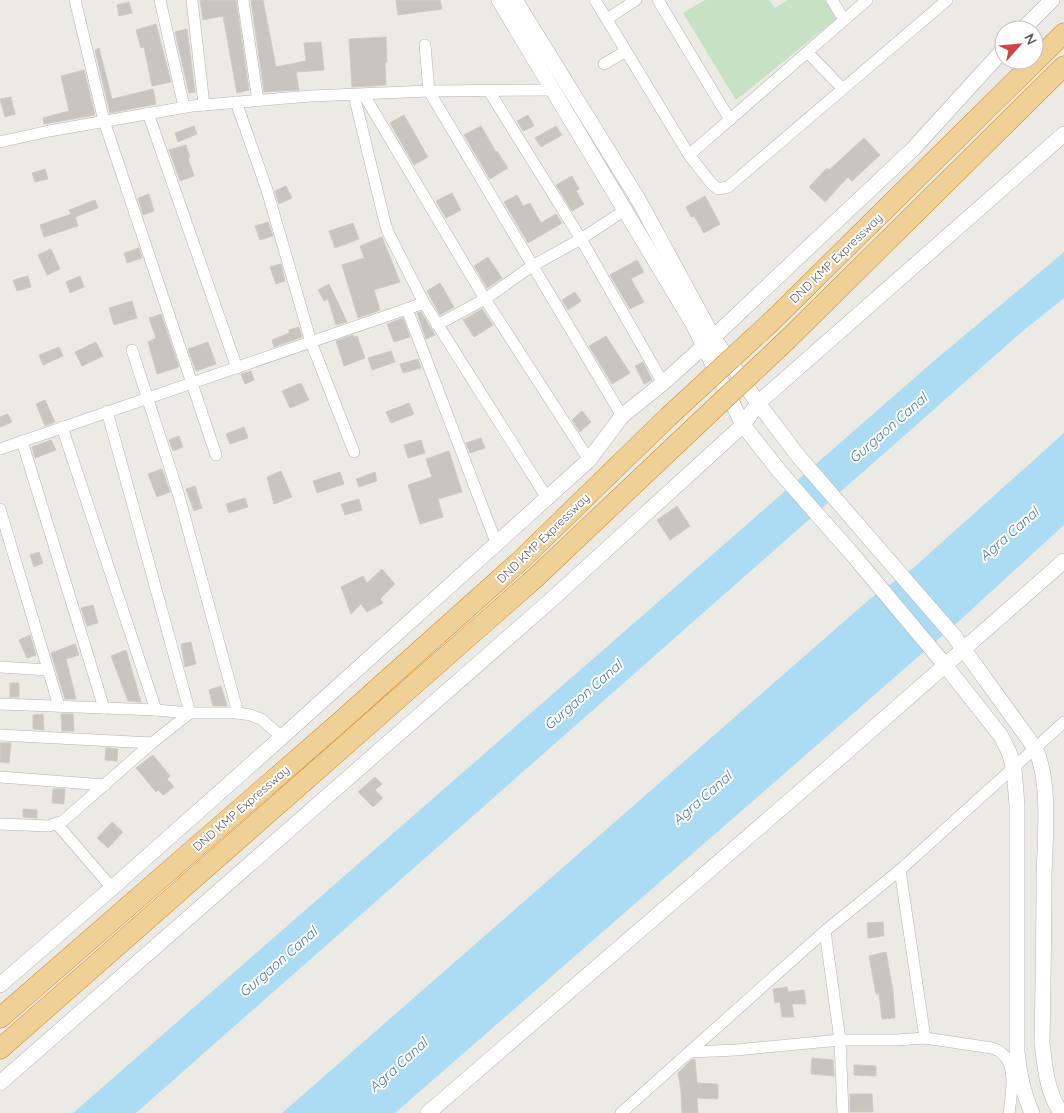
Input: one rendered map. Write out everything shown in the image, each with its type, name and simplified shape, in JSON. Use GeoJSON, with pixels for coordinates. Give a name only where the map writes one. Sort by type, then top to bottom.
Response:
{"type":"FeatureCollection","features":[{"type":"Feature","properties":{"kind":"highway","name":"DND KMP Expressway"},"geometry":{"type":"LineString","coordinates":[[0,1018],[333,728],[522,560],[668,417],[771,322],[1064,33]]}},
{"type":"Feature","properties":{"kind":"highway","name":"DND KMP Expressway"},"geometry":{"type":"LineString","coordinates":[[0,1050],[534,579],[788,339],[1064,66]]}},
{"type":"Feature","properties":{"kind":"street"},"geometry":{"type":"LineString","coordinates":[[75,0],[104,121],[216,455]]}},
{"type":"Feature","properties":{"kind":"street"},"geometry":{"type":"LineString","coordinates":[[160,0],[184,107]]}},
{"type":"Feature","properties":{"kind":"street"},"geometry":{"type":"LineString","coordinates":[[192,0],[204,105]]}},
{"type":"Feature","properties":{"kind":"street"},"geometry":{"type":"LineString","coordinates":[[243,0],[258,100]]}},
{"type":"Feature","properties":{"kind":"street"},"geometry":{"type":"LineString","coordinates":[[499,0],[693,324],[799,457],[964,648],[1034,748],[1042,772],[1045,812],[1042,1043],[1046,1076],[1053,1102],[1061,1113]]}},
{"type":"Feature","properties":{"kind":"street"},"geometry":{"type":"LineString","coordinates":[[515,0],[638,199],[709,342],[743,425],[780,472],[934,651],[1002,736],[1014,768],[1017,805],[1017,1052],[1019,1074],[1025,1098],[1032,1113]]}},
{"type":"Feature","properties":{"kind":"street"},"geometry":{"type":"LineString","coordinates":[[595,0],[689,155],[718,189],[728,186],[946,0]]}},
{"type":"Feature","properties":{"kind":"street"},"geometry":{"type":"LineString","coordinates":[[607,19],[636,0]]}},
{"type":"Feature","properties":{"kind":"street"},"geometry":{"type":"LineString","coordinates":[[658,0],[730,120]]}},
{"type":"Feature","properties":{"kind":"street"},"geometry":{"type":"LineString","coordinates":[[832,0],[844,20]]}},
{"type":"Feature","properties":{"kind":"street"},"geometry":{"type":"LineString","coordinates":[[689,155],[867,0]]}},
{"type":"Feature","properties":{"kind":"street"},"geometry":{"type":"LineString","coordinates":[[1032,20],[1052,0]]}},
{"type":"Feature","properties":{"kind":"street"},"geometry":{"type":"LineString","coordinates":[[425,45],[429,91],[622,416]]}},
{"type":"Feature","properties":{"kind":"street"},"geometry":{"type":"LineString","coordinates":[[604,64],[626,51]]}},
{"type":"Feature","properties":{"kind":"street"},"geometry":{"type":"LineString","coordinates":[[808,53],[842,88]]}},
{"type":"Feature","properties":{"kind":"street"},"geometry":{"type":"LineString","coordinates":[[0,985],[282,737],[589,460],[622,416],[709,342],[913,149],[994,60]]}},
{"type":"Feature","properties":{"kind":"street"},"geometry":{"type":"LineString","coordinates":[[0,142],[148,112],[204,105],[258,100],[429,91],[553,90]]}},
{"type":"Feature","properties":{"kind":"street"},"geometry":{"type":"LineString","coordinates":[[489,91],[581,239],[663,383]]}},
{"type":"Feature","properties":{"kind":"street"},"geometry":{"type":"LineString","coordinates":[[359,95],[485,299],[589,460]]}},
{"type":"Feature","properties":{"kind":"street"},"geometry":{"type":"LineString","coordinates":[[359,95],[384,223],[437,325],[547,498]]}},
{"type":"Feature","properties":{"kind":"street"},"geometry":{"type":"LineString","coordinates":[[236,102],[267,190],[311,342],[354,452]]}},
{"type":"Feature","properties":{"kind":"street"},"geometry":{"type":"LineString","coordinates":[[148,112],[237,368]]}},
{"type":"Feature","properties":{"kind":"street"},"geometry":{"type":"LineString","coordinates":[[0,1083],[550,601],[743,425],[758,404],[1064,134]]}},
{"type":"Feature","properties":{"kind":"street"},"geometry":{"type":"LineString","coordinates":[[437,325],[485,299],[532,266],[581,239],[625,210]]}},
{"type":"Feature","properties":{"kind":"street"},"geometry":{"type":"LineString","coordinates":[[0,449],[424,303]]}},
{"type":"Feature","properties":{"kind":"street"},"geometry":{"type":"LineString","coordinates":[[407,310],[496,545]]}},
{"type":"Feature","properties":{"kind":"street"},"geometry":{"type":"LineString","coordinates":[[132,350],[179,496],[238,713]]}},
{"type":"Feature","properties":{"kind":"street"},"geometry":{"type":"LineString","coordinates":[[107,411],[190,713]]}},
{"type":"Feature","properties":{"kind":"street"},"geometry":{"type":"LineString","coordinates":[[62,428],[156,710]]}},
{"type":"Feature","properties":{"kind":"street"},"geometry":{"type":"LineString","coordinates":[[22,441],[104,708]]}},
{"type":"Feature","properties":{"kind":"street"},"geometry":{"type":"LineString","coordinates":[[0,509],[59,706]]}},
{"type":"Feature","properties":{"kind":"street"},"geometry":{"type":"LineString","coordinates":[[428,1113],[946,666],[1064,561]]}},
{"type":"Feature","properties":{"kind":"street"},"geometry":{"type":"LineString","coordinates":[[1,665],[48,670]]}},
{"type":"Feature","properties":{"kind":"street"},"geometry":{"type":"LineString","coordinates":[[0,704],[190,713],[238,713],[261,719],[282,737]]}},
{"type":"Feature","properties":{"kind":"street"},"geometry":{"type":"LineString","coordinates":[[0,824],[49,826],[64,821],[152,743],[190,713]]}},
{"type":"Feature","properties":{"kind":"street"},"geometry":{"type":"LineString","coordinates":[[622,1113],[825,931],[900,870],[1064,722]]}},
{"type":"Feature","properties":{"kind":"street"},"geometry":{"type":"LineString","coordinates":[[0,735],[152,743]]}},
{"type":"Feature","properties":{"kind":"street"},"geometry":{"type":"LineString","coordinates":[[0,777],[104,785]]}},
{"type":"Feature","properties":{"kind":"street"},"geometry":{"type":"LineString","coordinates":[[57,824],[112,888]]}},
{"type":"Feature","properties":{"kind":"street"},"geometry":{"type":"LineString","coordinates":[[900,870],[925,1038]]}},
{"type":"Feature","properties":{"kind":"street"},"geometry":{"type":"LineString","coordinates":[[825,931],[840,1040],[843,1113]]}},
{"type":"Feature","properties":{"kind":"street"},"geometry":{"type":"LineString","coordinates":[[691,1052],[736,1050],[840,1040],[925,1038],[992,1048],[1006,1056],[1011,1066],[1009,1113]]}},
{"type":"Feature","properties":{"kind":"green space"},"geometry":{"type":"Polygon","coordinates":[[[705,0],[769,0],[775,8],[788,0],[825,0],[836,19],[736,100],[683,13],[705,0]]]}},
{"type":"Feature","properties":{"kind":"water","name":"Gurgaon Canal"},"geometry":{"type":"Polygon","coordinates":[[[1064,252],[1064,298],[1024,330],[136,1113],[73,1113],[935,360],[1064,252]]]}},
{"type":"Feature","properties":{"kind":"water","name":"Agra Canal"},"geometry":{"type":"Polygon","coordinates":[[[1064,433],[1064,525],[958,622],[395,1113],[282,1113],[871,598],[912,569],[1064,433]]]}},
{"type":"Feature","properties":{"kind":"building"},"geometry":{"type":"Polygon","coordinates":[[[200,0],[236,0],[249,90],[237,93],[223,16],[203,20],[200,0]]]}},
{"type":"Feature","properties":{"kind":"building"},"geometry":{"type":"Polygon","coordinates":[[[251,0],[263,0],[276,67],[306,61],[304,43],[321,42],[324,70],[296,72],[299,90],[264,92],[251,0]]]}},
{"type":"Feature","properties":{"kind":"building"},"geometry":{"type":"Polygon","coordinates":[[[396,0],[440,0],[442,9],[398,15],[396,0]]]}},
{"type":"Feature","properties":{"kind":"building"},"geometry":{"type":"Polygon","coordinates":[[[129,2],[132,13],[119,16],[117,5],[129,2]]]}},
{"type":"Feature","properties":{"kind":"building"},"geometry":{"type":"Polygon","coordinates":[[[156,24],[171,82],[152,86],[144,47],[141,48],[136,30],[156,24]]]}},
{"type":"Feature","properties":{"kind":"building"},"geometry":{"type":"Polygon","coordinates":[[[187,29],[195,92],[189,93],[175,32],[187,29]]]}},
{"type":"Feature","properties":{"kind":"building"},"geometry":{"type":"Polygon","coordinates":[[[386,37],[386,85],[352,87],[349,39],[386,37]]]}},
{"type":"Feature","properties":{"kind":"building"},"geometry":{"type":"Polygon","coordinates":[[[99,48],[112,99],[153,89],[156,104],[110,113],[95,50],[99,48]]]}},
{"type":"Feature","properties":{"kind":"building"},"geometry":{"type":"Polygon","coordinates":[[[84,70],[95,115],[44,124],[43,118],[69,111],[61,76],[84,70]]]}},
{"type":"Feature","properties":{"kind":"building"},"geometry":{"type":"Polygon","coordinates":[[[11,97],[15,114],[5,117],[0,99],[11,97]]]}},
{"type":"Feature","properties":{"kind":"building"},"geometry":{"type":"Polygon","coordinates":[[[404,115],[428,157],[414,165],[390,123],[404,115]]]}},
{"type":"Feature","properties":{"kind":"building"},"geometry":{"type":"Polygon","coordinates":[[[528,115],[534,126],[523,131],[517,121],[528,115]]]}},
{"type":"Feature","properties":{"kind":"building"},"geometry":{"type":"Polygon","coordinates":[[[194,126],[197,134],[178,142],[175,133],[194,126]]]}},
{"type":"Feature","properties":{"kind":"building"},"geometry":{"type":"Polygon","coordinates":[[[481,126],[508,168],[490,179],[464,135],[481,126]]]}},
{"type":"Feature","properties":{"kind":"building"},"geometry":{"type":"Polygon","coordinates":[[[556,126],[562,135],[541,147],[535,138],[556,126]]]}},
{"type":"Feature","properties":{"kind":"building"},"geometry":{"type":"Polygon","coordinates":[[[864,138],[880,155],[852,181],[848,177],[825,202],[809,187],[827,168],[829,170],[864,138]]]}},
{"type":"Feature","properties":{"kind":"building"},"geometry":{"type":"Polygon","coordinates":[[[186,145],[194,176],[180,181],[169,150],[186,145]]]}},
{"type":"Feature","properties":{"kind":"building"},"geometry":{"type":"Polygon","coordinates":[[[45,169],[48,179],[35,182],[32,173],[45,169]]]}},
{"type":"Feature","properties":{"kind":"building"},"geometry":{"type":"Polygon","coordinates":[[[572,176],[579,189],[576,191],[584,204],[572,211],[556,185],[572,176]]]}},
{"type":"Feature","properties":{"kind":"building"},"geometry":{"type":"Polygon","coordinates":[[[286,186],[292,198],[279,204],[275,191],[286,186]]]}},
{"type":"Feature","properties":{"kind":"building"},"geometry":{"type":"Polygon","coordinates":[[[452,193],[461,210],[446,218],[436,201],[452,193]]]}},
{"type":"Feature","properties":{"kind":"building"},"geometry":{"type":"Polygon","coordinates":[[[149,194],[154,211],[143,215],[138,198],[149,194]]]}},
{"type":"Feature","properties":{"kind":"building"},"geometry":{"type":"Polygon","coordinates":[[[517,195],[523,206],[530,203],[541,223],[556,214],[562,223],[528,243],[504,202],[517,195]]]}},
{"type":"Feature","properties":{"kind":"building"},"geometry":{"type":"Polygon","coordinates":[[[705,196],[720,224],[704,233],[694,216],[691,217],[686,207],[705,196]]]}},
{"type":"Feature","properties":{"kind":"building"},"geometry":{"type":"Polygon","coordinates":[[[95,200],[98,208],[75,217],[78,226],[44,237],[40,225],[71,214],[69,210],[95,200]]]}},
{"type":"Feature","properties":{"kind":"building"},"geometry":{"type":"Polygon","coordinates":[[[268,222],[273,236],[260,240],[255,226],[268,222]]]}},
{"type":"Feature","properties":{"kind":"building"},"geometry":{"type":"Polygon","coordinates":[[[353,223],[359,239],[335,248],[329,231],[353,223]]]}},
{"type":"Feature","properties":{"kind":"building"},"geometry":{"type":"Polygon","coordinates":[[[382,237],[400,282],[374,290],[380,310],[358,318],[342,265],[364,258],[360,246],[382,237]]]}},
{"type":"Feature","properties":{"kind":"building"},"geometry":{"type":"Polygon","coordinates":[[[139,248],[142,258],[127,263],[124,253],[139,248]]]}},
{"type":"Feature","properties":{"kind":"building"},"geometry":{"type":"Polygon","coordinates":[[[51,249],[60,269],[47,275],[38,255],[51,249]]]}},
{"type":"Feature","properties":{"kind":"building"},"geometry":{"type":"Polygon","coordinates":[[[488,257],[502,278],[487,288],[474,266],[488,257]]]}},
{"type":"Feature","properties":{"kind":"building"},"geometry":{"type":"Polygon","coordinates":[[[637,260],[644,272],[631,279],[644,302],[630,309],[610,275],[637,260]]]}},
{"type":"Feature","properties":{"kind":"building"},"geometry":{"type":"Polygon","coordinates":[[[281,264],[285,281],[276,284],[270,267],[281,264]]]}},
{"type":"Feature","properties":{"kind":"building"},"geometry":{"type":"Polygon","coordinates":[[[28,276],[31,287],[17,291],[13,280],[28,276]]]}},
{"type":"Feature","properties":{"kind":"building"},"geometry":{"type":"Polygon","coordinates":[[[80,276],[84,287],[70,293],[66,282],[80,276]]]}},
{"type":"Feature","properties":{"kind":"building"},"geometry":{"type":"Polygon","coordinates":[[[440,283],[454,307],[440,315],[427,291],[440,283]]]}},
{"type":"Feature","properties":{"kind":"building"},"geometry":{"type":"Polygon","coordinates":[[[329,284],[347,322],[336,325],[328,299],[324,301],[318,290],[329,284]]]}},
{"type":"Feature","properties":{"kind":"building"},"geometry":{"type":"Polygon","coordinates":[[[575,292],[581,301],[568,310],[562,300],[575,292]]]}},
{"type":"Feature","properties":{"kind":"building"},"geometry":{"type":"Polygon","coordinates":[[[132,301],[137,318],[114,325],[109,308],[132,301]]]}},
{"type":"Feature","properties":{"kind":"building"},"geometry":{"type":"Polygon","coordinates":[[[482,309],[493,325],[474,337],[463,320],[482,309]]]}},
{"type":"Feature","properties":{"kind":"building"},"geometry":{"type":"Polygon","coordinates":[[[421,312],[435,335],[426,339],[417,313],[421,312]]]}},
{"type":"Feature","properties":{"kind":"building"},"geometry":{"type":"Polygon","coordinates":[[[161,314],[179,367],[157,374],[148,342],[156,338],[149,318],[161,314]]]}},
{"type":"Feature","properties":{"kind":"building"},"geometry":{"type":"Polygon","coordinates":[[[403,318],[410,337],[394,342],[387,324],[403,318]]]}},
{"type":"Feature","properties":{"kind":"building"},"geometry":{"type":"Polygon","coordinates":[[[299,327],[302,337],[274,347],[272,340],[289,333],[289,330],[299,327]]]}},
{"type":"Feature","properties":{"kind":"building"},"geometry":{"type":"Polygon","coordinates":[[[353,335],[354,337],[357,336],[365,358],[344,366],[336,341],[353,335]]]}},
{"type":"Feature","properties":{"kind":"building"},"geometry":{"type":"Polygon","coordinates":[[[606,336],[630,373],[612,384],[589,346],[606,336]]]}},
{"type":"Feature","properties":{"kind":"building"},"geometry":{"type":"Polygon","coordinates":[[[96,342],[103,356],[82,366],[75,352],[96,342]]]}},
{"type":"Feature","properties":{"kind":"building"},"geometry":{"type":"Polygon","coordinates":[[[208,342],[216,364],[196,371],[188,349],[208,342]]]}},
{"type":"Feature","properties":{"kind":"building"},"geometry":{"type":"Polygon","coordinates":[[[59,347],[63,356],[43,365],[39,355],[59,347]]]}},
{"type":"Feature","properties":{"kind":"building"},"geometry":{"type":"Polygon","coordinates":[[[391,351],[395,362],[372,370],[368,358],[391,351]]]}},
{"type":"Feature","properties":{"kind":"building"},"geometry":{"type":"Polygon","coordinates":[[[418,359],[421,368],[403,373],[400,364],[418,359]]]}},
{"type":"Feature","properties":{"kind":"building"},"geometry":{"type":"Polygon","coordinates":[[[643,362],[652,380],[644,384],[635,366],[643,362]]]}},
{"type":"Feature","properties":{"kind":"building"},"geometry":{"type":"Polygon","coordinates":[[[251,371],[254,380],[245,384],[241,374],[251,371]]]}},
{"type":"Feature","properties":{"kind":"building"},"geometry":{"type":"Polygon","coordinates":[[[301,383],[309,400],[290,408],[282,391],[301,383]]]}},
{"type":"Feature","properties":{"kind":"building"},"geometry":{"type":"Polygon","coordinates":[[[45,400],[55,422],[45,426],[36,404],[45,400]]]}},
{"type":"Feature","properties":{"kind":"building"},"geometry":{"type":"Polygon","coordinates":[[[409,403],[414,414],[391,423],[386,412],[409,403]]]}},
{"type":"Feature","properties":{"kind":"building"},"geometry":{"type":"Polygon","coordinates":[[[582,411],[591,422],[580,432],[572,420],[582,411]]]}},
{"type":"Feature","properties":{"kind":"building"},"geometry":{"type":"Polygon","coordinates":[[[8,414],[12,422],[0,427],[0,417],[8,414]]]}},
{"type":"Feature","properties":{"kind":"building"},"geometry":{"type":"Polygon","coordinates":[[[244,427],[248,438],[230,444],[226,434],[244,427]]]}},
{"type":"Feature","properties":{"kind":"building"},"geometry":{"type":"Polygon","coordinates":[[[179,436],[183,447],[173,451],[169,440],[179,436]]]}},
{"type":"Feature","properties":{"kind":"building"},"geometry":{"type":"Polygon","coordinates":[[[481,438],[485,448],[470,453],[466,443],[481,438]]]}},
{"type":"Feature","properties":{"kind":"building"},"geometry":{"type":"Polygon","coordinates":[[[51,440],[56,450],[35,458],[32,447],[51,440]]]}},
{"type":"Feature","properties":{"kind":"building"},"geometry":{"type":"Polygon","coordinates":[[[421,440],[425,453],[408,458],[404,445],[421,440]]]}},
{"type":"Feature","properties":{"kind":"building"},"geometry":{"type":"Polygon","coordinates":[[[449,451],[462,492],[438,499],[443,517],[420,524],[408,485],[432,477],[426,459],[449,451]]]}},
{"type":"Feature","properties":{"kind":"building"},"geometry":{"type":"Polygon","coordinates":[[[162,469],[170,492],[157,497],[148,474],[162,469]]]}},
{"type":"Feature","properties":{"kind":"building"},"geometry":{"type":"Polygon","coordinates":[[[281,471],[292,497],[274,504],[267,477],[281,471]]]}},
{"type":"Feature","properties":{"kind":"building"},"geometry":{"type":"Polygon","coordinates":[[[340,472],[344,484],[317,493],[313,481],[340,472]]]}},
{"type":"Feature","properties":{"kind":"building"},"geometry":{"type":"Polygon","coordinates":[[[375,472],[377,481],[359,487],[356,479],[375,472]]]}},
{"type":"Feature","properties":{"kind":"building"},"geometry":{"type":"Polygon","coordinates":[[[195,486],[202,508],[194,511],[186,489],[195,486]]]}},
{"type":"Feature","properties":{"kind":"building"},"geometry":{"type":"Polygon","coordinates":[[[245,498],[248,507],[229,513],[226,504],[245,498]]]}},
{"type":"Feature","properties":{"kind":"building"},"geometry":{"type":"Polygon","coordinates":[[[359,499],[362,510],[345,515],[341,504],[359,499]]]}},
{"type":"Feature","properties":{"kind":"building"},"geometry":{"type":"Polygon","coordinates":[[[677,506],[690,526],[670,540],[657,520],[677,506]]]}},
{"type":"Feature","properties":{"kind":"building"},"geometry":{"type":"Polygon","coordinates":[[[39,552],[43,563],[34,567],[30,555],[39,552]]]}},
{"type":"Feature","properties":{"kind":"building"},"geometry":{"type":"Polygon","coordinates":[[[382,569],[395,584],[380,599],[383,603],[367,612],[361,604],[351,614],[341,587],[363,576],[367,583],[382,569]]]}},
{"type":"Feature","properties":{"kind":"building"},"geometry":{"type":"Polygon","coordinates":[[[93,605],[98,623],[87,626],[81,608],[93,605]]]}},
{"type":"Feature","properties":{"kind":"building"},"geometry":{"type":"Polygon","coordinates":[[[30,635],[36,655],[27,658],[19,640],[30,635]]]}},
{"type":"Feature","properties":{"kind":"building"},"geometry":{"type":"Polygon","coordinates":[[[191,642],[196,664],[185,667],[181,644],[191,642]]]}},
{"type":"Feature","properties":{"kind":"building"},"geometry":{"type":"Polygon","coordinates":[[[75,644],[79,655],[66,659],[76,699],[65,699],[51,653],[75,644]]]}},
{"type":"Feature","properties":{"kind":"building"},"geometry":{"type":"Polygon","coordinates":[[[126,650],[141,702],[128,701],[111,656],[126,650]]]}},
{"type":"Feature","properties":{"kind":"building"},"geometry":{"type":"Polygon","coordinates":[[[10,683],[19,683],[19,697],[10,697],[10,683]]]}},
{"type":"Feature","properties":{"kind":"building"},"geometry":{"type":"Polygon","coordinates":[[[221,686],[227,706],[213,706],[209,690],[221,686]]]}},
{"type":"Feature","properties":{"kind":"building"},"geometry":{"type":"Polygon","coordinates":[[[43,714],[44,730],[33,729],[33,715],[43,714]]]}},
{"type":"Feature","properties":{"kind":"building"},"geometry":{"type":"Polygon","coordinates":[[[61,714],[73,714],[74,731],[62,731],[61,714]]]}},
{"type":"Feature","properties":{"kind":"building"},"geometry":{"type":"Polygon","coordinates":[[[0,743],[11,743],[9,763],[0,762],[0,743]]]}},
{"type":"Feature","properties":{"kind":"building"},"geometry":{"type":"Polygon","coordinates":[[[106,748],[118,749],[117,761],[105,760],[106,748]]]}},
{"type":"Feature","properties":{"kind":"building"},"geometry":{"type":"Polygon","coordinates":[[[153,755],[170,776],[167,779],[174,787],[163,795],[158,790],[156,792],[136,768],[153,755]]]}},
{"type":"Feature","properties":{"kind":"building"},"geometry":{"type":"Polygon","coordinates":[[[375,777],[382,784],[375,790],[383,798],[373,807],[358,792],[375,777]]]}},
{"type":"Feature","properties":{"kind":"building"},"geometry":{"type":"Polygon","coordinates":[[[53,789],[65,789],[64,804],[52,803],[53,789]]]}},
{"type":"Feature","properties":{"kind":"building"},"geometry":{"type":"Polygon","coordinates":[[[23,809],[37,810],[37,818],[23,817],[23,809]]]}},
{"type":"Feature","properties":{"kind":"building"},"geometry":{"type":"Polygon","coordinates":[[[112,822],[123,832],[108,848],[97,838],[112,822]]]}},
{"type":"Feature","properties":{"kind":"building"},"geometry":{"type":"Polygon","coordinates":[[[883,922],[884,936],[868,938],[867,923],[883,922]]]}},
{"type":"Feature","properties":{"kind":"building"},"geometry":{"type":"Polygon","coordinates":[[[886,952],[893,991],[895,1018],[882,1019],[879,994],[876,994],[869,956],[886,952]]]}},
{"type":"Feature","properties":{"kind":"building"},"geometry":{"type":"Polygon","coordinates":[[[787,987],[788,992],[804,990],[806,1004],[792,1004],[794,1017],[782,1017],[780,1002],[775,1003],[773,989],[787,987]]]}},
{"type":"Feature","properties":{"kind":"building"},"geometry":{"type":"Polygon","coordinates":[[[812,1058],[833,1060],[834,1076],[811,1074],[812,1058]]]}},
{"type":"Feature","properties":{"kind":"building"},"geometry":{"type":"Polygon","coordinates":[[[695,1059],[697,1083],[718,1084],[718,1099],[697,1098],[698,1113],[682,1113],[678,1073],[691,1060],[695,1059]]]}},
{"type":"Feature","properties":{"kind":"building"},"geometry":{"type":"Polygon","coordinates":[[[854,1065],[876,1066],[876,1076],[854,1075],[854,1065]]]}},
{"type":"Feature","properties":{"kind":"building"},"geometry":{"type":"Polygon","coordinates":[[[850,1094],[872,1094],[873,1112],[850,1112],[850,1094]]]}}]}
